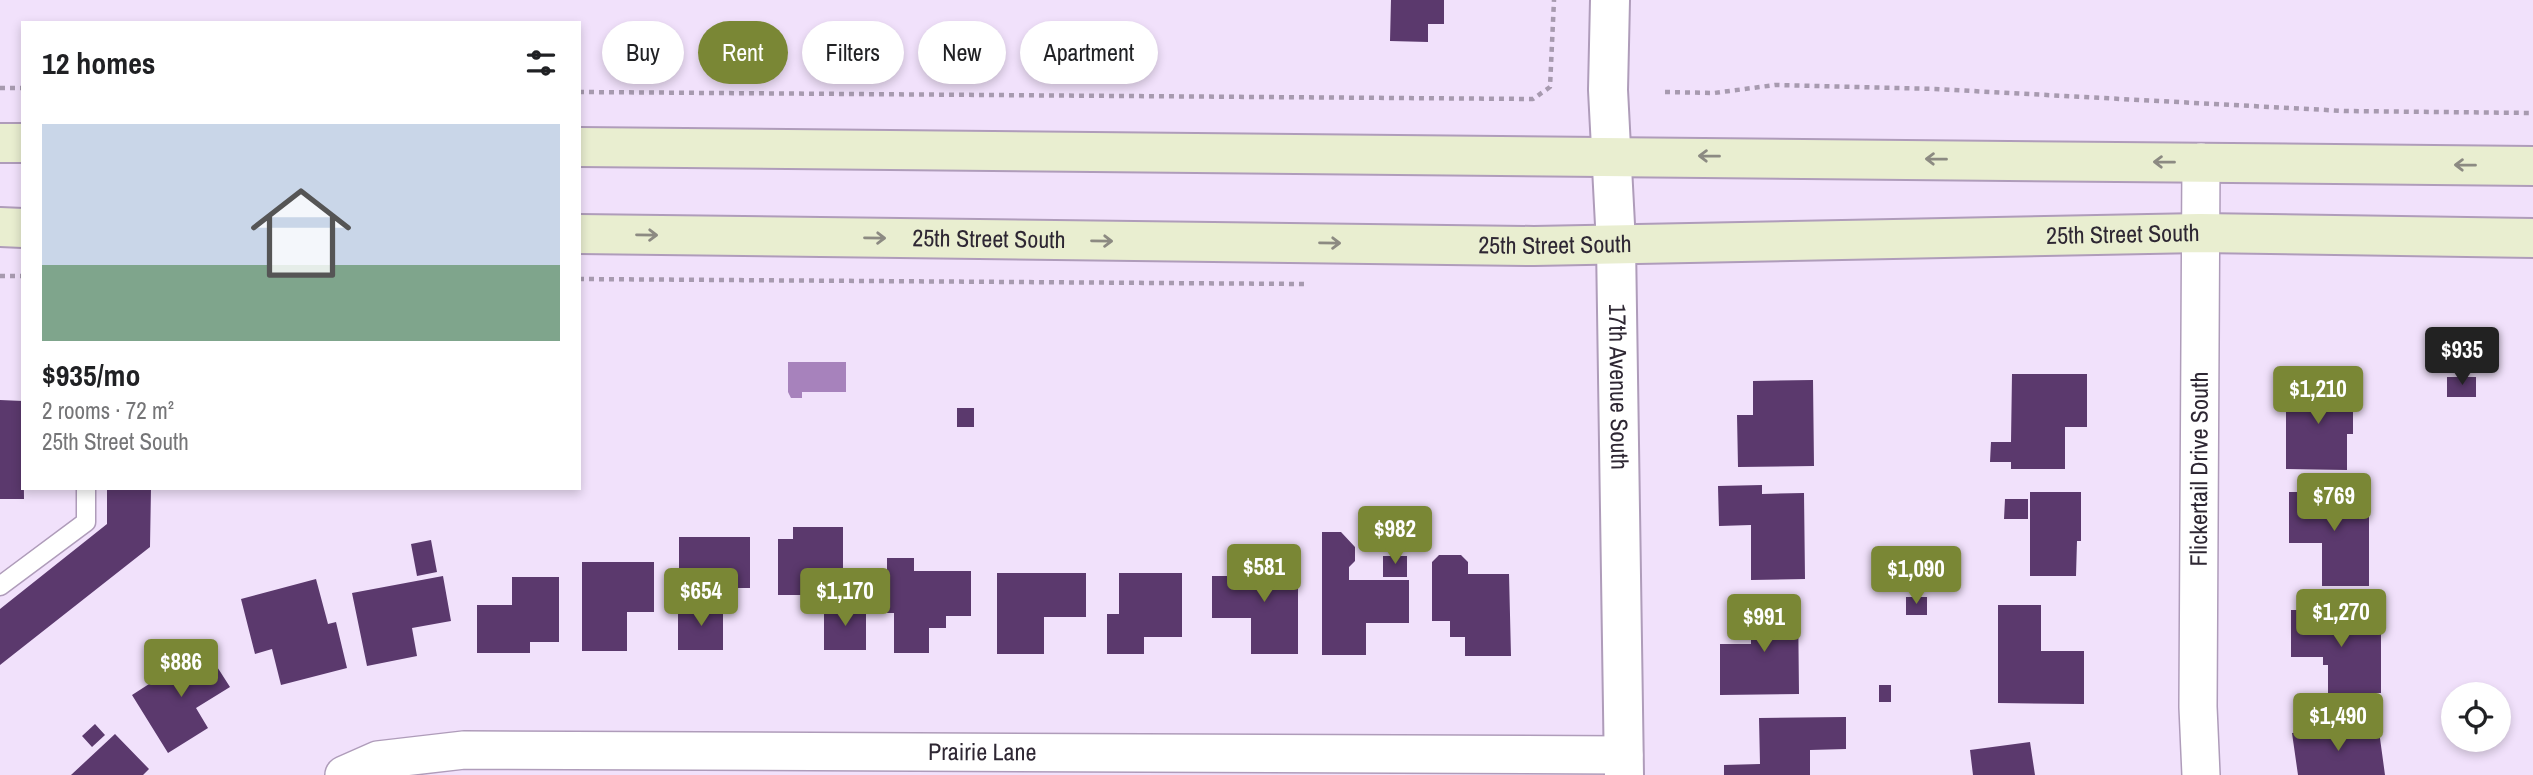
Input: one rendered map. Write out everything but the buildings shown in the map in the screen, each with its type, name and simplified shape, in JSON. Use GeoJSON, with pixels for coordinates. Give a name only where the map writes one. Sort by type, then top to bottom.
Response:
{"type":"FeatureCollection","features":[{"type":"Feature","properties":{"kind":"main road"},"geometry":{"type":"LineString","coordinates":[[0,143],[21,143]]}},
{"type":"Feature","properties":{"kind":"main road"},"geometry":{"type":"LineString","coordinates":[[581,147],[2533,166]]}},
{"type":"Feature","properties":{"kind":"main road"},"geometry":{"type":"LineString","coordinates":[[0,227],[21,228]]}},
{"type":"Feature","properties":{"kind":"main road","name":"25th Street South"},"geometry":{"type":"LineString","coordinates":[[581,234],[1534,246],[2200,233],[2533,238]]}},
{"type":"Feature","properties":{"kind":"street","name":"17th Avenue South"},"geometry":{"type":"LineString","coordinates":[[1610,0],[1609,155],[1616,244],[1624,765]]}},
{"type":"Feature","properties":{"kind":"street","name":"Flickertail Drive South"},"geometry":{"type":"LineString","coordinates":[[2201,162],[2198,707],[2201,775]]}},
{"type":"Feature","properties":{"kind":"street","name":"Prairie Lane"},"geometry":{"type":"LineString","coordinates":[[344,775],[378,760],[464,750],[1624,765]]}},
{"type":"Feature","properties":{"kind":"lane"},"geometry":{"type":"LineString","coordinates":[[0,586],[86,522],[86,490]]}},
{"type":"Feature","properties":{"kind":"path"},"geometry":{"type":"LineString","coordinates":[[581,92],[1533,99],[1550,87],[1554,0]]}},
{"type":"Feature","properties":{"kind":"path"},"geometry":{"type":"LineString","coordinates":[[1665,92],[1714,93],[1775,85],[1935,89],[2345,111],[2533,113]]}},
{"type":"Feature","properties":{"kind":"path"},"geometry":{"type":"LineString","coordinates":[[0,88],[21,88]]}},
{"type":"Feature","properties":{"kind":"path"},"geometry":{"type":"LineString","coordinates":[[0,276],[21,276]]}},
{"type":"Feature","properties":{"kind":"path"},"geometry":{"type":"LineString","coordinates":[[581,279],[1312,284]]}},
{"type":"Feature","properties":{"kind":"shaded area"},"geometry":{"type":"Polygon","coordinates":[[[788,362],[846,362],[846,392],[802,392],[802,398],[791,398],[788,392],[788,362]]]}}]}
